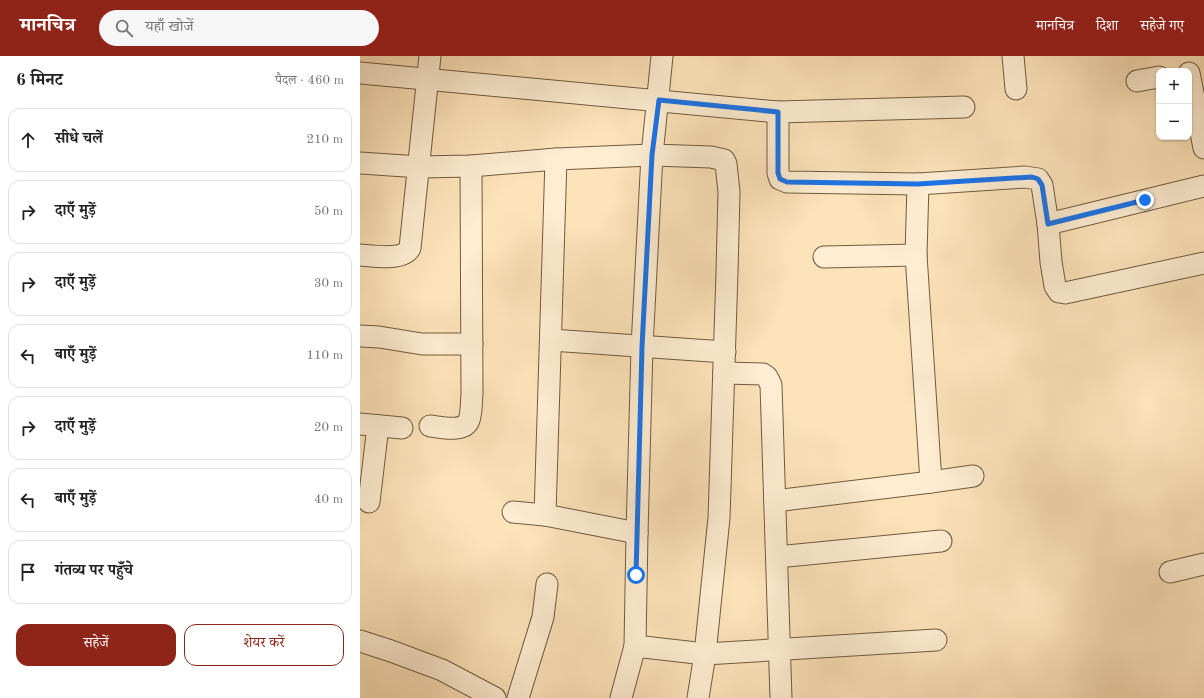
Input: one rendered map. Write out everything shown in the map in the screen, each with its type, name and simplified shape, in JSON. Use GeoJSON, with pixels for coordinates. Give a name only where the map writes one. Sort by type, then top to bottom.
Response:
{"type":"FeatureCollection","features":[{"type":"Feature","properties":{"kind":"street"},"geometry":{"type":"LineString","coordinates":[[360,255],[393,256],[403,255],[409,252],[420,166],[430,56]]}},
{"type":"Feature","properties":{"kind":"street"},"geometry":{"type":"LineString","coordinates":[[621,698],[635,646],[642,347],[652,155],[659,100],[662,56]]}},
{"type":"Feature","properties":{"kind":"street"},"geometry":{"type":"LineString","coordinates":[[1013,56],[1016,89]]}},
{"type":"Feature","properties":{"kind":"street"},"geometry":{"type":"LineString","coordinates":[[1192,71],[1204,69]]}},
{"type":"Feature","properties":{"kind":"street"},"geometry":{"type":"LineString","coordinates":[[360,73],[778,112],[964,107]]}},
{"type":"Feature","properties":{"kind":"street"},"geometry":{"type":"LineString","coordinates":[[1137,81],[1156,78]]}},
{"type":"Feature","properties":{"kind":"street"},"geometry":{"type":"LineString","coordinates":[[1192,87],[1204,148]]}},
{"type":"Feature","properties":{"kind":"street"},"geometry":{"type":"LineString","coordinates":[[778,112],[778,173],[780,179],[783,181],[918,184],[1025,177],[1038,179],[1042,185],[1048,224],[1051,262],[1055,286],[1059,292],[1064,293],[1204,263]]}},
{"type":"Feature","properties":{"kind":"street"},"geometry":{"type":"LineString","coordinates":[[360,163],[420,166],[472,166],[556,159],[652,155],[711,157],[724,160],[726,164],[729,192],[719,518],[705,654],[698,698]]}},
{"type":"Feature","properties":{"kind":"street"},"geometry":{"type":"LineString","coordinates":[[545,515],[556,159]]}},
{"type":"Feature","properties":{"kind":"street"},"geometry":{"type":"LineString","coordinates":[[430,426],[459,428],[468,423],[470,418],[472,394],[472,166]]}},
{"type":"Feature","properties":{"kind":"street"},"geometry":{"type":"LineString","coordinates":[[918,184],[916,255],[931,482]]}},
{"type":"Feature","properties":{"kind":"street"},"geometry":{"type":"LineString","coordinates":[[1048,224],[1204,186]]}},
{"type":"Feature","properties":{"kind":"street"},"geometry":{"type":"LineString","coordinates":[[824,257],[916,255]]}},
{"type":"Feature","properties":{"kind":"street"},"geometry":{"type":"LineString","coordinates":[[360,336],[378,337],[422,344],[472,344]]}},
{"type":"Feature","properties":{"kind":"street"},"geometry":{"type":"LineString","coordinates":[[551,340],[725,352]]}},
{"type":"Feature","properties":{"kind":"street"},"geometry":{"type":"LineString","coordinates":[[724,373],[763,374],[768,377],[770,385],[781,651],[781,698]]}},
{"type":"Feature","properties":{"kind":"street"},"geometry":{"type":"LineString","coordinates":[[368,502],[369,425],[402,428]]}},
{"type":"Feature","properties":{"kind":"street"},"geometry":{"type":"LineString","coordinates":[[775,501],[973,476]]}},
{"type":"Feature","properties":{"kind":"street"},"geometry":{"type":"LineString","coordinates":[[513,512],[545,515],[637,533]]}},
{"type":"Feature","properties":{"kind":"street"},"geometry":{"type":"LineString","coordinates":[[777,557],[941,541]]}},
{"type":"Feature","properties":{"kind":"street"},"geometry":{"type":"LineString","coordinates":[[1170,572],[1204,564]]}},
{"type":"Feature","properties":{"kind":"street"},"geometry":{"type":"LineString","coordinates":[[518,698],[543,617],[547,584]]}},
{"type":"Feature","properties":{"kind":"street"},"geometry":{"type":"LineString","coordinates":[[635,646],[705,654],[781,651],[936,640]]}},
{"type":"Feature","properties":{"kind":"street"},"geometry":{"type":"LineString","coordinates":[[360,641],[442,670],[495,698]]}},
{"type":"Feature","properties":{"kind":"route"},"geometry":{"type":"LineString","coordinates":[[636,575],[642,347],[652,155],[659,100],[778,112],[778,173],[780,179],[787,182],[918,184],[1032,177],[1038,179],[1042,185],[1048,224],[1145,200]]}}]}
